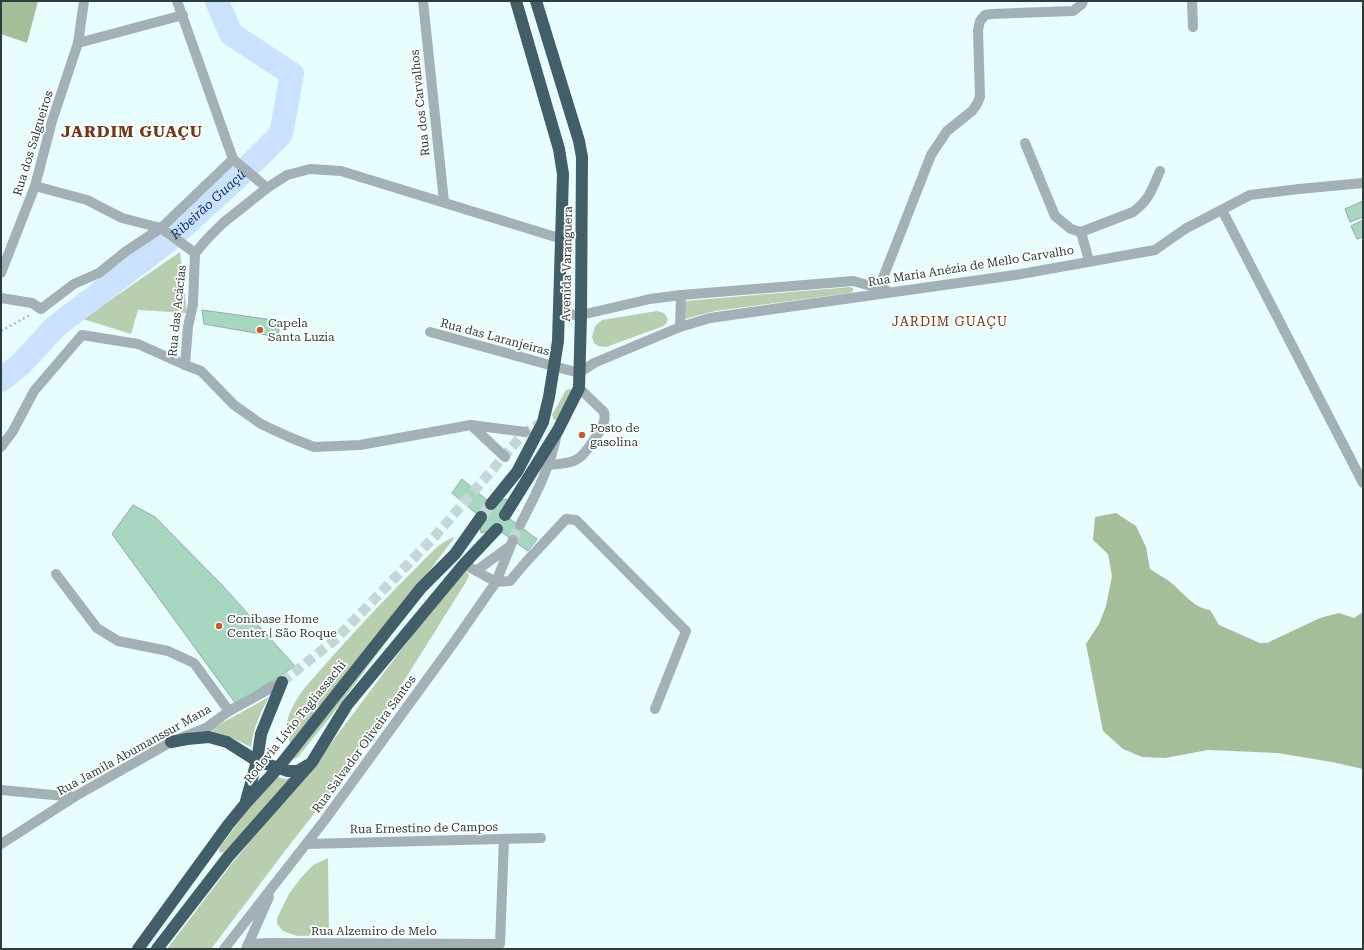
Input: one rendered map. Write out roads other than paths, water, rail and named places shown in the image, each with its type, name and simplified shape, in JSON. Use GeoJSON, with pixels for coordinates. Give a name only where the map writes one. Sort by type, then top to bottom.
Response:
{"type":"FeatureCollection","features":[{"type":"Feature","properties":{"kind":"highway","name":"Avenida Varanguera"},"geometry":{"type":"LineString","coordinates":[[491,504],[517,472],[543,422],[558,341],[563,174],[559,149],[516,1]]}},
{"type":"Feature","properties":{"kind":"highway","name":"Avenida Varanguera"},"geometry":{"type":"LineString","coordinates":[[505,515],[558,430],[578,388],[579,373],[582,157],[580,141],[536,1]]}},
{"type":"Feature","properties":{"kind":"highway","name":"Rodovia Lívio Tagliassachi"},"geometry":{"type":"LineString","coordinates":[[138,949],[246,802],[278,768],[421,588],[455,554],[481,517]]}},
{"type":"Feature","properties":{"kind":"highway"},"geometry":{"type":"LineString","coordinates":[[157,949],[228,857],[312,762],[347,705],[464,564],[497,528]]}},
{"type":"Feature","properties":{"kind":"highway"},"geometry":{"type":"LineString","coordinates":[[246,802],[257,761],[261,734],[282,682]]}},
{"type":"Feature","properties":{"kind":"highway"},"geometry":{"type":"LineString","coordinates":[[171,742],[208,736],[227,742],[257,761],[288,771],[298,770],[312,762]]}},
{"type":"Feature","properties":{"kind":"street","name":"Rua dos Salgueiros"},"geometry":{"type":"LineString","coordinates":[[1,273],[35,186],[52,121],[78,43],[84,1]]}},
{"type":"Feature","properties":{"kind":"street"},"geometry":{"type":"LineString","coordinates":[[178,1],[233,159],[267,188],[287,175],[310,169],[341,171],[562,238]]}},
{"type":"Feature","properties":{"kind":"street","name":"Rua dos Carvalhos"},"geometry":{"type":"LineString","coordinates":[[423,1],[444,202]]}},
{"type":"Feature","properties":{"kind":"street"},"geometry":{"type":"LineString","coordinates":[[559,314],[581,315],[650,299],[681,295],[853,281],[879,291],[931,155],[947,131],[972,111],[980,97],[978,30],[980,21],[985,15],[992,14],[1073,11],[1082,4],[1083,1]]}},
{"type":"Feature","properties":{"kind":"street"},"geometry":{"type":"LineString","coordinates":[[1192,1],[1193,27]]}},
{"type":"Feature","properties":{"kind":"street"},"geometry":{"type":"LineString","coordinates":[[78,43],[183,15]]}},
{"type":"Feature","properties":{"kind":"street"},"geometry":{"type":"LineString","coordinates":[[1025,143],[1055,216],[1071,230],[1081,232],[1133,212],[1148,198],[1160,171]]}},
{"type":"Feature","properties":{"kind":"street"},"geometry":{"type":"LineString","coordinates":[[1,298],[32,303],[41,309],[74,284],[99,273],[125,252],[164,230],[233,159]]}},
{"type":"Feature","properties":{"kind":"street","name":"Rua Maria Anézia de Mello Carvalho"},"geometry":{"type":"LineString","coordinates":[[579,373],[594,363],[680,327],[710,318],[879,291],[893,292],[1015,275],[1155,250],[1185,229],[1250,195],[1299,189],[1363,184]]}},
{"type":"Feature","properties":{"kind":"street"},"geometry":{"type":"LineString","coordinates":[[35,186],[87,200],[122,218],[164,230],[178,242],[195,253]]}},
{"type":"Feature","properties":{"kind":"street","name":"Rua das Acácias"},"geometry":{"type":"LineString","coordinates":[[267,188],[223,223],[207,238],[195,253],[193,304],[188,327],[185,365],[202,371],[234,405],[261,424],[289,437],[314,446],[360,445],[471,425],[525,432]]}},
{"type":"Feature","properties":{"kind":"street"},"geometry":{"type":"LineString","coordinates":[[1222,210],[1363,483]]}},
{"type":"Feature","properties":{"kind":"street"},"geometry":{"type":"LineString","coordinates":[[1081,232],[1088,261]]}},
{"type":"Feature","properties":{"kind":"street"},"geometry":{"type":"LineString","coordinates":[[680,327],[681,295]]}},
{"type":"Feature","properties":{"kind":"street","name":"Rua das Laranjeiras"},"geometry":{"type":"LineString","coordinates":[[430,332],[579,373]]}},
{"type":"Feature","properties":{"kind":"street"},"geometry":{"type":"LineString","coordinates":[[1,447],[13,431],[34,391],[82,335],[138,344],[185,365]]}},
{"type":"Feature","properties":{"kind":"street"},"geometry":{"type":"LineString","coordinates":[[548,465],[571,462],[579,459],[585,453],[604,424],[604,412],[578,388]]}},
{"type":"Feature","properties":{"kind":"street"},"geometry":{"type":"LineString","coordinates":[[471,425],[505,457]]}},
{"type":"Feature","properties":{"kind":"street"},"geometry":{"type":"LineString","coordinates":[[520,525],[543,479],[554,450],[558,430]]}},
{"type":"Feature","properties":{"kind":"street"},"geometry":{"type":"LineString","coordinates":[[464,564],[496,582],[510,581],[566,519],[576,520],[686,631],[655,709]]}},
{"type":"Feature","properties":{"kind":"street","name":"Rua Salvador Oliveira Santos"},"geometry":{"type":"LineString","coordinates":[[224,949],[307,844],[496,582],[511,543],[476,571]]}},
{"type":"Feature","properties":{"kind":"street"},"geometry":{"type":"LineString","coordinates":[[56,574],[97,628],[118,642],[168,651],[194,663],[229,711]]}},
{"type":"Feature","properties":{"kind":"street","name":"Rua Jamila Abumanssur Mana"},"geometry":{"type":"LineString","coordinates":[[1,844],[74,798],[171,742],[206,728],[229,711],[282,682]]}},
{"type":"Feature","properties":{"kind":"street"},"geometry":{"type":"LineString","coordinates":[[1,790],[74,798]]}},
{"type":"Feature","properties":{"kind":"street","name":"Rua Ernestino de Campos"},"geometry":{"type":"LineString","coordinates":[[307,844],[541,838]]}},
{"type":"Feature","properties":{"kind":"street","name":"Rua Alzemiro de Melo"},"geometry":{"type":"LineString","coordinates":[[247,947],[500,944],[504,839]]}},
{"type":"Feature","properties":{"kind":"street"},"geometry":{"type":"LineString","coordinates":[[247,947],[276,882]]}},
{"type":"Feature","properties":{"kind":"waterway","name":"Ribeirão Guaçú"},"geometry":{"type":"LineString","coordinates":[[1,380],[20,365],[55,327],[165,243],[242,173],[281,134],[292,74],[231,34],[217,1]]}},
{"type":"Feature","properties":{"kind":"tunnel"},"geometry":{"type":"LineString","coordinates":[[282,682],[336,639],[436,535],[525,432],[543,422]]}},
{"type":"Feature","properties":{"kind":"tunnel"},"geometry":{"type":"LineString","coordinates":[[481,517],[491,504]]}},
{"type":"Feature","properties":{"kind":"tunnel"},"geometry":{"type":"LineString","coordinates":[[513,540],[520,525]]}},
{"type":"Feature","properties":{"kind":"place","name":"Capela Santa Luzia"},"geometry":{"type":"Point","coordinates":[260,330]}},
{"type":"Feature","properties":{"kind":"place","name":"Posto de gasolina"},"geometry":{"type":"Point","coordinates":[582,435]}},
{"type":"Feature","properties":{"kind":"place","name":"Conibase Home Center | São Roque"},"geometry":{"type":"Point","coordinates":[219,626]}},
{"type":"Feature","properties":{"kind":"district","name":"JARDIM GUAÇU"},"geometry":{"type":"Point","coordinates":[132,131]}},
{"type":"Feature","properties":{"kind":"district","name":"JARDIM GUAÇU"},"geometry":{"type":"Point","coordinates":[950,321]}}]}
